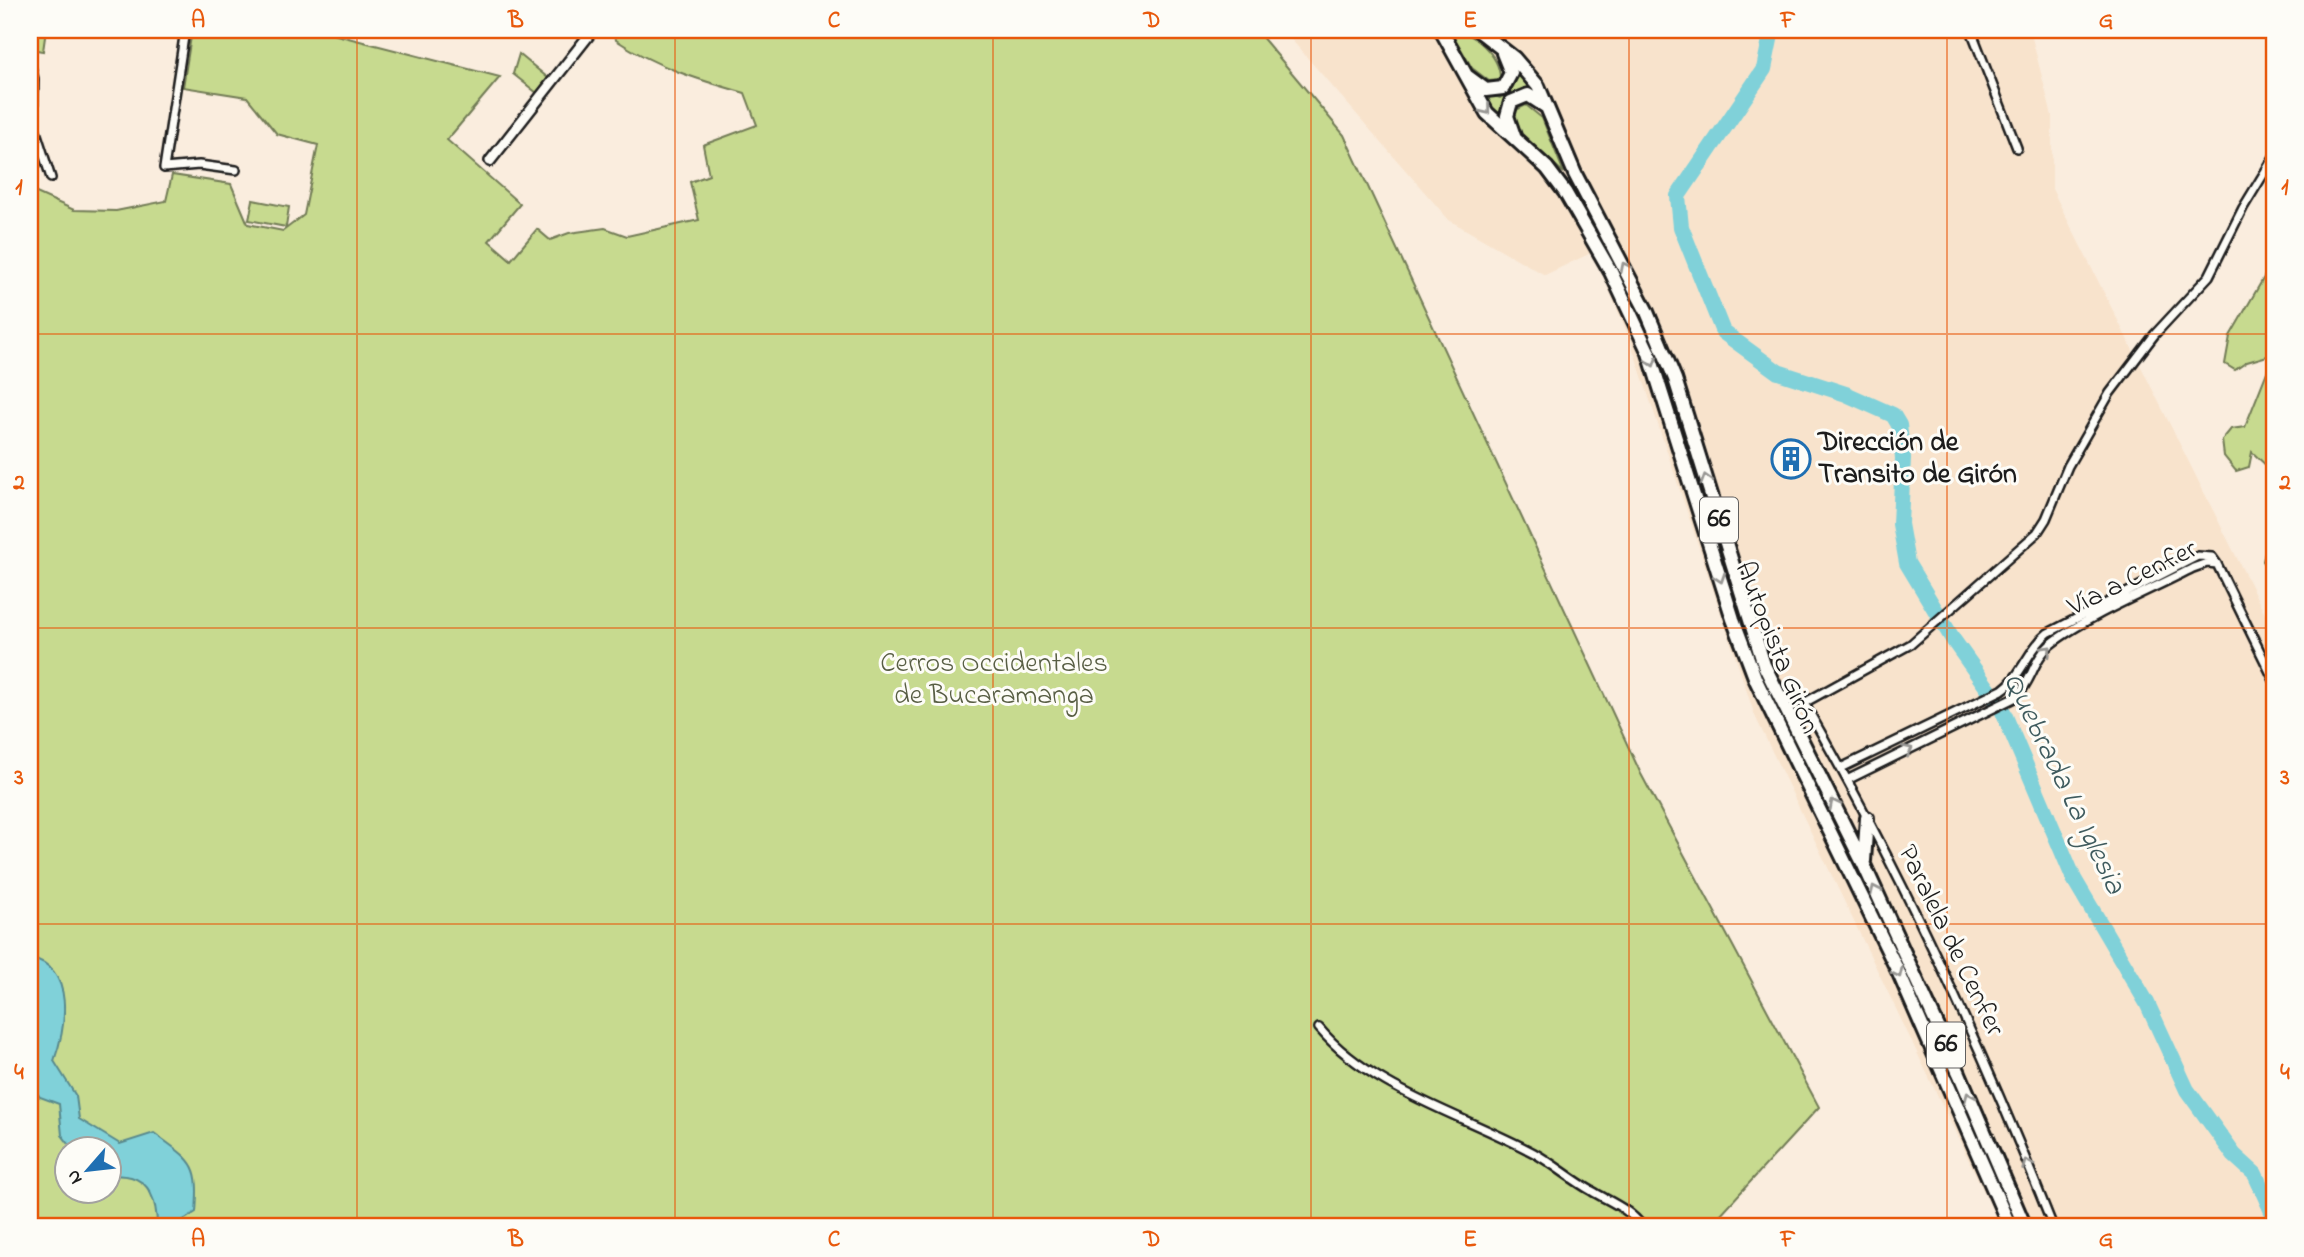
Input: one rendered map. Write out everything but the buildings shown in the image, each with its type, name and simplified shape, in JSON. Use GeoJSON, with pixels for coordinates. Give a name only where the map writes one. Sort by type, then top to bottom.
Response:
{"type":"FeatureCollection","features":[{"type":"Feature","properties":{"kind":"highway","name":"Autopista Girón"},"geometry":{"type":"LineString","coordinates":[[1441,30],[1487,113],[1547,168],[1566,192],[1631,311],[1649,353],[1733,619],[1756,680],[1898,971],[2010,1227]]}},
{"type":"Feature","properties":{"kind":"highway","name":"Autopista Girón"},"geometry":{"type":"LineString","coordinates":[[1478,30],[1528,72],[1548,108],[1575,174],[1647,312],[1675,379],[1764,665],[1864,865],[1959,1073],[2025,1227]]}},
{"type":"Feature","properties":{"kind":"highway"},"geometry":{"type":"LineString","coordinates":[[1464,74],[1486,90],[1503,88],[1511,73],[1499,46]]}},
{"type":"Feature","properties":{"kind":"highway"},"geometry":{"type":"LineString","coordinates":[[1515,138],[1507,116],[1511,102],[1528,95],[1548,108]]}},
{"type":"Feature","properties":{"kind":"highway"},"geometry":{"type":"LineString","coordinates":[[1864,865],[1867,818]]}},
{"type":"Feature","properties":{"kind":"street"},"geometry":{"type":"LineString","coordinates":[[185,30],[164,168],[199,164],[236,170]]}},
{"type":"Feature","properties":{"kind":"street"},"geometry":{"type":"LineString","coordinates":[[490,161],[593,30]]}},
{"type":"Feature","properties":{"kind":"street"},"geometry":{"type":"LineString","coordinates":[[1971,30],[2017,148]]}},
{"type":"Feature","properties":{"kind":"street"},"geometry":{"type":"LineString","coordinates":[[30,63],[34,79],[33,122],[51,178]]}},
{"type":"Feature","properties":{"kind":"street"},"geometry":{"type":"LineString","coordinates":[[1780,698],[1804,703],[1911,644],[2037,533],[2046,519],[2068,467],[2110,393],[2155,334],[2209,276],[2243,208],[2274,157]]}},
{"type":"Feature","properties":{"kind":"street","name":"Vía a Cenfer"},"geometry":{"type":"LineString","coordinates":[[1841,768],[2002,690],[2012,683],[2031,649],[2048,633],[2198,556],[2211,557],[2217,564]]}},
{"type":"Feature","properties":{"kind":"street","name":"Vía a Cenfer"},"geometry":{"type":"LineString","coordinates":[[1847,780],[2007,703],[2025,690],[2033,668],[2050,645],[2193,568],[2207,563],[2217,564]]}},
{"type":"Feature","properties":{"kind":"street"},"geometry":{"type":"LineString","coordinates":[[2217,564],[2274,680]]}},
{"type":"Feature","properties":{"kind":"street","name":"Paralela de Cenfer"},"geometry":{"type":"LineString","coordinates":[[1804,703],[1867,818],[1962,1010],[2053,1227]]}},
{"type":"Feature","properties":{"kind":"street"},"geometry":{"type":"LineString","coordinates":[[1319,1028],[1337,1048],[1371,1074],[1534,1154],[1594,1192],[1626,1208],[1643,1227]]}},
{"type":"Feature","properties":{"kind":"shaded area"},"geometry":{"type":"Polygon","coordinates":[[[1283,30],[2030,30],[2052,116],[2052,189],[2274,632],[2274,1227],[2001,1227],[1755,716],[1629,337],[1593,252],[1545,275],[1449,220],[1283,30]]]}},
{"type":"Feature","properties":{"kind":"green space"},"geometry":{"type":"Polygon","coordinates":[[[30,30],[46,30],[43,51],[30,49],[30,30]]]}},
{"type":"Feature","properties":{"kind":"green space","name":"Cerros Occidentales de Bucaramanga"},"geometry":{"type":"Polygon","coordinates":[[[192,30],[317,30],[500,77],[447,140],[520,204],[489,241],[511,260],[537,229],[550,240],[569,233],[605,228],[627,236],[699,220],[690,182],[709,175],[703,145],[757,125],[745,93],[695,78],[647,58],[616,40],[614,30],[1256,30],[1344,135],[1641,774],[1819,1107],[1709,1227],[30,1227],[30,190],[74,210],[116,211],[166,201],[172,175],[231,184],[248,224],[283,231],[304,215],[318,145],[277,134],[247,97],[183,87],[192,30]]]}},
{"type":"Feature","properties":{"kind":"green space"},"geometry":{"type":"Polygon","coordinates":[[[1450,30],[1468,34],[1484,46],[1496,62],[1500,80],[1489,81],[1472,68],[1450,30]]]}},
{"type":"Feature","properties":{"kind":"green space"},"geometry":{"type":"Polygon","coordinates":[[[519,54],[548,78],[537,93],[513,74],[519,54]]]}},
{"type":"Feature","properties":{"kind":"green space"},"geometry":{"type":"Polygon","coordinates":[[[1514,65],[1534,91],[1511,94],[1501,106],[1504,124],[1478,90],[1500,98],[1513,84],[1514,65]]]}},
{"type":"Feature","properties":{"kind":"green space"},"geometry":{"type":"Polygon","coordinates":[[[1526,105],[1542,118],[1564,173],[1514,128],[1514,111],[1526,105]]]}},
{"type":"Feature","properties":{"kind":"green space"},"geometry":{"type":"Polygon","coordinates":[[[253,200],[289,207],[286,227],[249,220],[253,200]]]}},
{"type":"Feature","properties":{"kind":"green space"},"geometry":{"type":"Polygon","coordinates":[[[2274,260],[2274,354],[2247,362],[2235,370],[2225,364],[2230,336],[2274,260]]]}},
{"type":"Feature","properties":{"kind":"green space"},"geometry":{"type":"Polygon","coordinates":[[[2274,354],[2274,473],[2252,452],[2249,467],[2236,471],[2224,456],[2222,440],[2231,429],[2245,427],[2274,354]]]}},
{"type":"Feature","properties":{"kind":"green space"},"geometry":{"type":"Polygon","coordinates":[[[2274,531],[2274,576],[2263,561],[2269,536],[2274,531]]]}},
{"type":"Feature","properties":{"kind":"water"},"geometry":{"type":"Polygon","coordinates":[[[30,957],[45,964],[55,974],[61,986],[64,1016],[54,1061],[76,1096],[79,1119],[104,1134],[62,1134],[59,1104],[40,1097],[31,1085],[30,957]]]}},
{"type":"Feature","properties":{"kind":"water"},"geometry":{"type":"Polygon","coordinates":[[[154,1133],[191,1165],[197,1183],[196,1212],[179,1223],[180,1227],[157,1227],[155,1204],[149,1190],[131,1177],[122,1176],[122,1143],[154,1133]]]}},
{"type":"Feature","properties":{"kind":"waterway","name":"Quebrada La Iglesia"},"geometry":{"type":"LineString","coordinates":[[1772,30],[1764,69],[1678,196],[1681,227],[1723,332],[1778,372],[1846,394],[1893,415],[1899,425],[1903,458],[1900,524],[1907,563],[1954,641],[2001,707],[2074,879],[2147,1003],[2187,1090],[2234,1155],[2255,1174],[2274,1216]]}},
{"type":"Feature","properties":{"kind":"place","name":"Dirección de Transito de Girón"},"geometry":{"type":"Point","coordinates":[1791,459]}}]}
